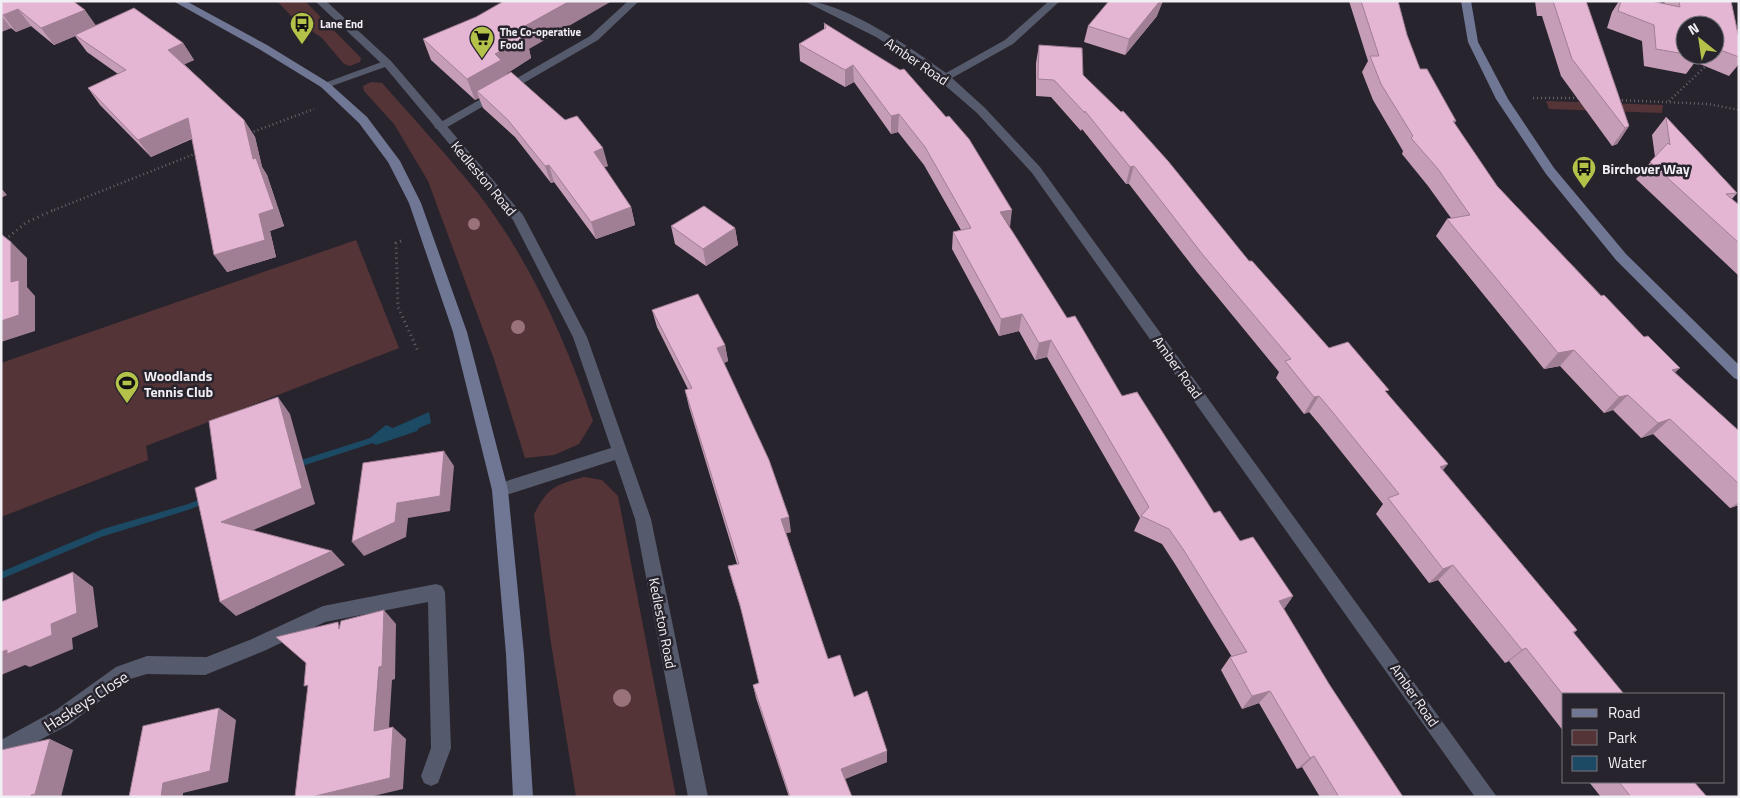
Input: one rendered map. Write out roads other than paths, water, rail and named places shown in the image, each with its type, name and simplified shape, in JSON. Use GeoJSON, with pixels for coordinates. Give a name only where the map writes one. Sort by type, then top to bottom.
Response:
{"type":"FeatureCollection","features":[{"type":"Feature","properties":{"kind":"street"},"geometry":{"type":"LineString","coordinates":[[184,5],[204,1]]}},
{"type":"Feature","properties":{"kind":"street","name":"Kedleston Road"},"geometry":{"type":"LineString","coordinates":[[320,1],[387,63],[518,218],[580,337],[643,519],[698,797]]}},
{"type":"Feature","properties":{"kind":"street"},"geometry":{"type":"LineString","coordinates":[[440,126],[504,92],[582,45],[634,1]]}},
{"type":"Feature","properties":{"kind":"street","name":"Amber Road"},"geometry":{"type":"LineString","coordinates":[[809,1],[886,39],[944,78],[1002,131],[1036,170],[1487,797]]}},
{"type":"Feature","properties":{"kind":"street"},"geometry":{"type":"LineString","coordinates":[[944,78],[1009,42],[1055,1]]}},
{"type":"Feature","properties":{"kind":"street"},"geometry":{"type":"LineString","coordinates":[[1466,1],[1474,42],[1502,99],[1550,170],[1592,223],[1644,280],[1739,374]]}},
{"type":"Feature","properties":{"kind":"street"},"geometry":{"type":"LineString","coordinates":[[184,5],[263,47],[324,86],[340,99],[363,120],[394,161],[415,203],[460,332],[500,490],[515,654],[523,797]]}},
{"type":"Feature","properties":{"kind":"street"},"geometry":{"type":"LineString","coordinates":[[324,86],[387,63]]}},
{"type":"Feature","properties":{"kind":"street"},"geometry":{"type":"LineString","coordinates":[[500,490],[621,451]]}},
{"type":"Feature","properties":{"kind":"street","name":"Haskeys Close"},"geometry":{"type":"LineString","coordinates":[[1,751],[63,717],[122,673],[147,665],[205,666],[265,642],[323,614],[436,592],[441,748],[431,776]]}},
{"type":"Feature","properties":{"kind":"water"},"geometry":{"type":"Polygon","coordinates":[[[429,412],[431,423],[419,428],[417,431],[293,469],[188,510],[101,537],[1,579],[1,572],[103,529],[188,504],[301,460],[370,438],[386,425],[393,428],[429,412]]]}},
{"type":"Feature","properties":{"kind":"place","name":"Lane End"},"geometry":{"type":"Point","coordinates":[302,45]}},
{"type":"Feature","properties":{"kind":"place","name":"The Co-operative Food"},"geometry":{"type":"Point","coordinates":[482,59]}},
{"type":"Feature","properties":{"kind":"place","name":"Birchover Way"},"geometry":{"type":"Point","coordinates":[1584,189]}},
{"type":"Feature","properties":{"kind":"place","name":"Woodlands Tennis Club"},"geometry":{"type":"Point","coordinates":[127,404]}}]}
